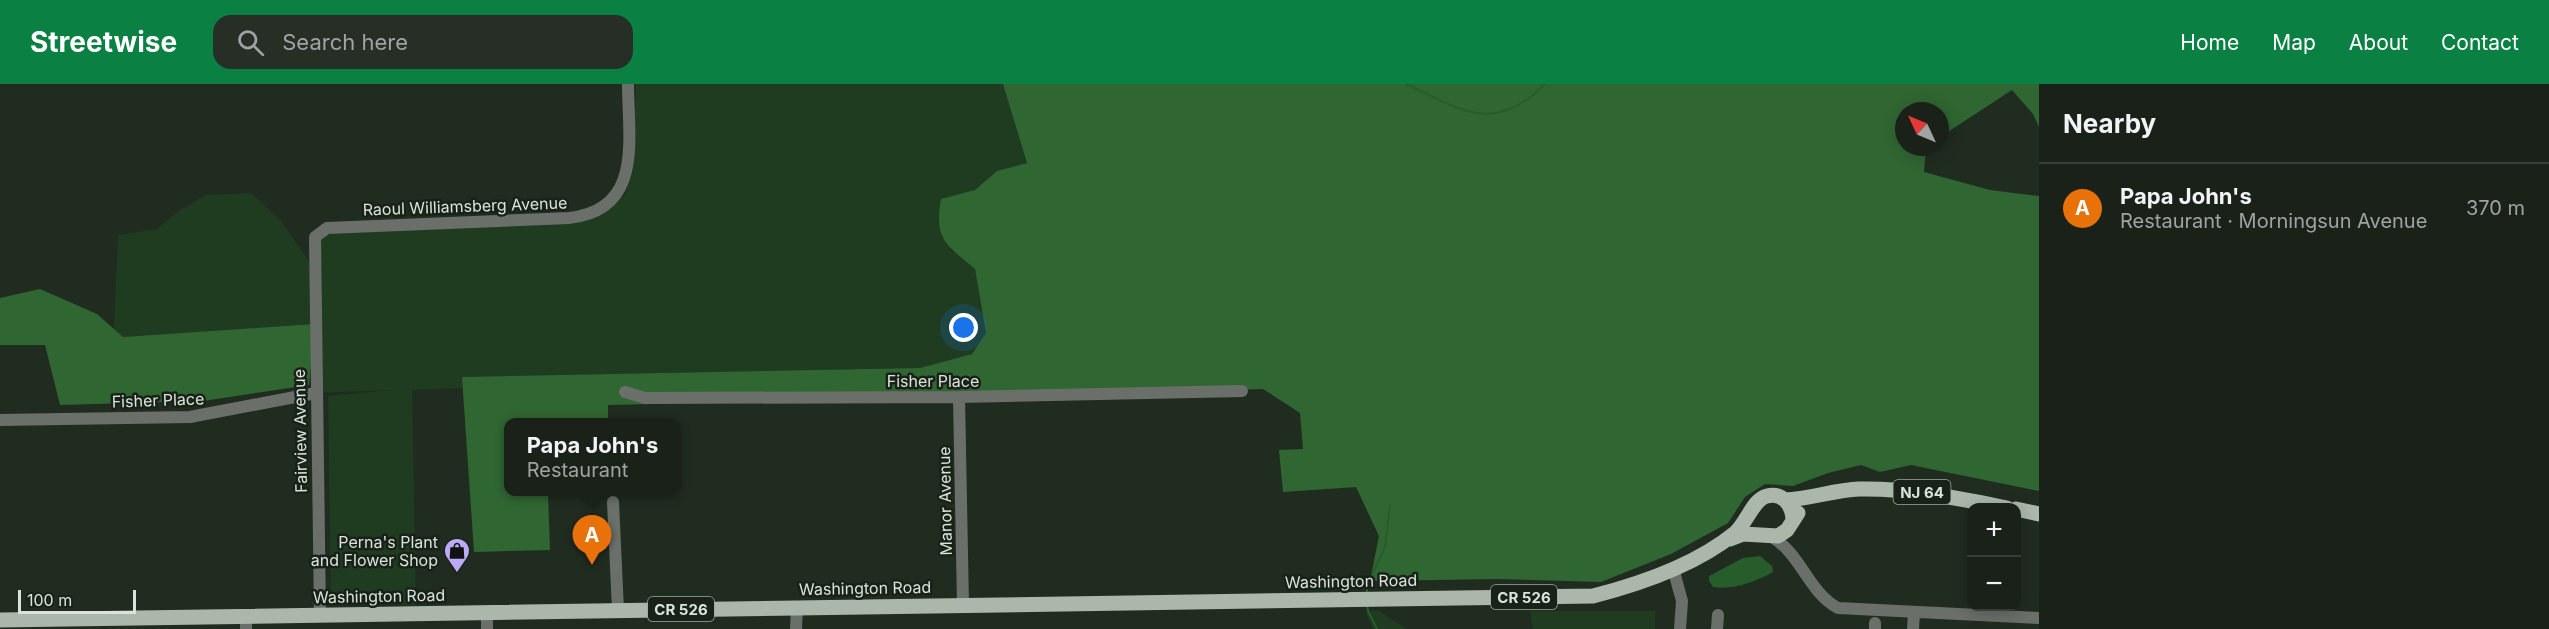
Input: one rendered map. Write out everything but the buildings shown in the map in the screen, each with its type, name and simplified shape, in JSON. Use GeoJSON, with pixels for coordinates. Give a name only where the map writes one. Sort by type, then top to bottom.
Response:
{"type":"FeatureCollection","features":[{"type":"Feature","properties":{"kind":"main road","name":"NJ 64"},"geometry":{"type":"LineString","coordinates":[[1785,500],[1856,489],[1921,492],[1984,503]]}},
{"type":"Feature","properties":{"kind":"main road","name":"NJ 64"},"geometry":{"type":"LineString","coordinates":[[1792,522],[1808,505],[1837,492]]}},
{"type":"Feature","properties":{"kind":"main road","name":"Washington Road"},"geometry":{"type":"LineString","coordinates":[[1720,543],[1746,523],[1762,497],[1775,495],[1785,500]]}},
{"type":"Feature","properties":{"kind":"main road"},"geometry":{"type":"LineString","coordinates":[[1751,514],[1755,527],[1769,536],[1783,534],[1792,522],[1791,506],[1785,500]]}},
{"type":"Feature","properties":{"kind":"main road"},"geometry":{"type":"LineString","coordinates":[[2021,510],[2039,514]]}},
{"type":"Feature","properties":{"kind":"main road","name":"Washington Road"},"geometry":{"type":"LineString","coordinates":[[0,620],[246,622],[320,615],[1593,596],[1624,588],[1673,568],[1720,543],[1743,534],[1769,536]]}},
{"type":"Feature","properties":{"kind":"street","name":"Raoul Williamsberg Avenue"},"geometry":{"type":"LineString","coordinates":[[314,246],[318,232],[327,228],[569,218],[599,210],[615,197],[627,174],[628,84]]}},
{"type":"Feature","properties":{"kind":"street","name":"Fairview Avenue"},"geometry":{"type":"LineString","coordinates":[[314,246],[320,615]]}},
{"type":"Feature","properties":{"kind":"street","name":"Fisher Place"},"geometry":{"type":"LineString","coordinates":[[625,392],[645,398],[959,397],[1242,391]]}},
{"type":"Feature","properties":{"kind":"street","name":"Fisher Place"},"geometry":{"type":"LineString","coordinates":[[0,420],[190,417],[316,393]]}},
{"type":"Feature","properties":{"kind":"street","name":"Manor Avenue"},"geometry":{"type":"LineString","coordinates":[[959,397],[963,605]]}},
{"type":"Feature","properties":{"kind":"street"},"geometry":{"type":"LineString","coordinates":[[613,502],[618,610]]}},
{"type":"Feature","properties":{"kind":"street"},"geometry":{"type":"LineString","coordinates":[[1792,522],[1795,556]]}},
{"type":"Feature","properties":{"kind":"street"},"geometry":{"type":"LineString","coordinates":[[1769,536],[1795,556],[1827,602],[1838,608],[2039,618]]}},
{"type":"Feature","properties":{"kind":"street"},"geometry":{"type":"LineString","coordinates":[[1673,568],[1682,601],[1680,629]]}},
{"type":"Feature","properties":{"kind":"street"},"geometry":{"type":"LineString","coordinates":[[796,629],[797,607]]}},
{"type":"Feature","properties":{"kind":"street"},"geometry":{"type":"LineString","coordinates":[[487,612],[487,629]]}},
{"type":"Feature","properties":{"kind":"street"},"geometry":{"type":"LineString","coordinates":[[1913,629],[1914,612]]}},
{"type":"Feature","properties":{"kind":"street"},"geometry":{"type":"LineString","coordinates":[[1717,629],[1718,615]]}},
{"type":"Feature","properties":{"kind":"shaded area"},"geometry":{"type":"Polygon","coordinates":[[[636,84],[1003,84],[1027,163],[997,171],[975,190],[950,249],[975,269],[986,333],[972,354],[920,368],[463,377],[462,388],[412,390],[416,605],[331,603],[328,396],[392,390],[316,393],[315,325],[123,337],[114,329],[118,235],[157,229],[180,210],[206,195],[251,193],[281,221],[313,267],[318,232],[599,210],[615,197],[625,196],[632,174],[636,84]]]}},
{"type":"Feature","properties":{"kind":"shaded area"},"geometry":{"type":"Polygon","coordinates":[[[1003,84],[2039,84],[2039,127],[2033,114],[2012,90],[1949,131],[1949,102],[1895,102],[1895,156],[1925,156],[1924,172],[1990,190],[2039,196],[2039,491],[1911,465],[1880,472],[1861,465],[1828,473],[1793,486],[1765,484],[1745,497],[1728,523],[1671,554],[1601,582],[1497,579],[1370,581],[1379,536],[1356,487],[1283,492],[1279,450],[1303,449],[1300,413],[1263,389],[608,405],[608,418],[504,418],[504,496],[548,496],[550,550],[474,552],[462,377],[920,368],[972,354],[986,333],[975,269],[944,240],[939,223],[939,212],[941,199],[975,190],[997,171],[1027,163],[1003,84]]]}},
{"type":"Feature","properties":{"kind":"shaded area"},"geometry":{"type":"Polygon","coordinates":[[[40,289],[97,314],[123,337],[315,324],[309,385],[203,401],[60,405],[45,345],[0,345],[0,298],[40,289]]]}},
{"type":"Feature","properties":{"kind":"shaded area"},"geometry":{"type":"Polygon","coordinates":[[[1760,556],[1772,566],[1773,572],[1736,586],[1713,587],[1709,581],[1709,576],[1743,558],[1760,556]]]}},
{"type":"Feature","properties":{"kind":"shaded area"},"geometry":{"type":"Polygon","coordinates":[[[1378,610],[1407,629],[1373,629],[1365,611],[1378,610]]]}},
{"type":"Feature","properties":{"kind":"shaded area"},"geometry":{"type":"Polygon","coordinates":[[[1530,611],[1655,611],[1655,629],[1533,629],[1530,611]]]}},
{"type":"Feature","properties":{"kind":"waterway"},"geometry":{"type":"LineString","coordinates":[[1406,84],[1460,109],[1477,113],[1493,113],[1509,109],[1527,100],[1545,84]]}},
{"type":"Feature","properties":{"kind":"waterway"},"geometry":{"type":"LineString","coordinates":[[1367,592],[1367,586],[1385,547],[1390,505]]}},
{"type":"Feature","properties":{"kind":"waterway"},"geometry":{"type":"LineString","coordinates":[[1367,604],[1377,629]]}},
{"type":"Feature","properties":{"kind":"place","name":"Papa John's"},"geometry":{"type":"Point","coordinates":[592,565]}},
{"type":"Feature","properties":{"kind":"place","name":"Perna's Plant and Flower Shop"},"geometry":{"type":"Point","coordinates":[457,574]}}]}
